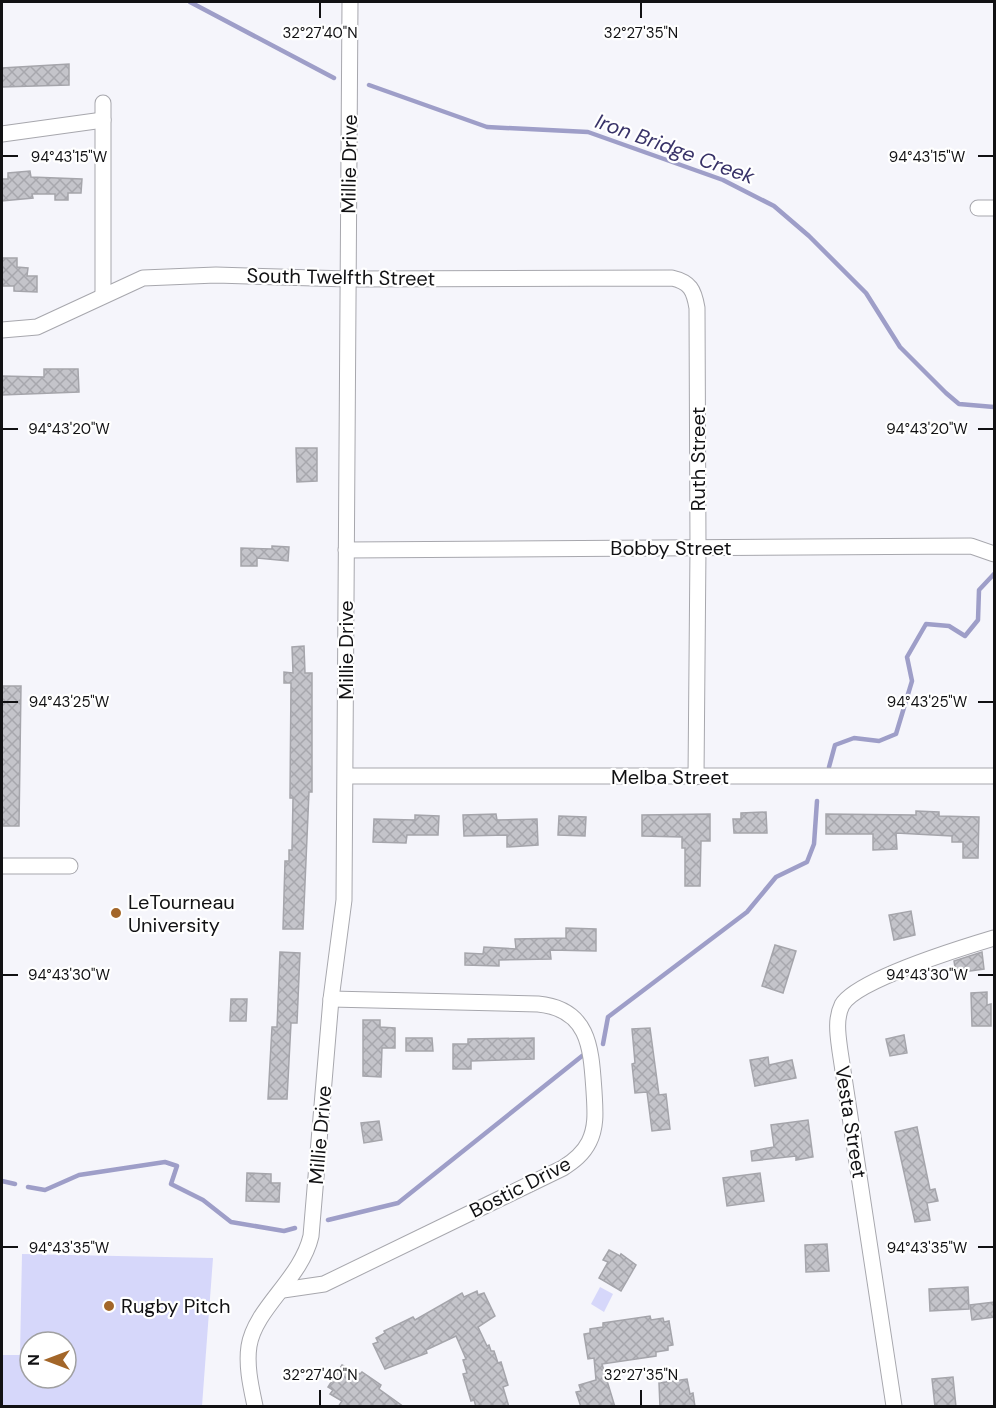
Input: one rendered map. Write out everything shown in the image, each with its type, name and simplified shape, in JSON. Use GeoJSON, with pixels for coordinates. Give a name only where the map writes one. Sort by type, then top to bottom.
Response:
{"type":"FeatureCollection","features":[{"type":"Feature","properties":{"kind":"street","name":"Millie Drive"},"geometry":{"type":"LineString","coordinates":[[283,1290],[301,1262],[311,1236],[331,999],[344,900],[350,2]]}},
{"type":"Feature","properties":{"kind":"street"},"geometry":{"type":"LineString","coordinates":[[103,103],[104,295]]}},
{"type":"Feature","properties":{"kind":"street"},"geometry":{"type":"LineString","coordinates":[[2,134],[102,120]]}},
{"type":"Feature","properties":{"kind":"street"},"geometry":{"type":"LineString","coordinates":[[978,208],[994,208]]}},
{"type":"Feature","properties":{"kind":"street","name":"South Twelfth Street"},"geometry":{"type":"LineString","coordinates":[[2,330],[38,327],[143,278],[216,275],[348,279],[672,278],[683,280],[690,285]]}},
{"type":"Feature","properties":{"kind":"street","name":"Ruth Street"},"geometry":{"type":"LineString","coordinates":[[690,285],[697,308],[696,777]]}},
{"type":"Feature","properties":{"kind":"street","name":"Bobby Street"},"geometry":{"type":"LineString","coordinates":[[346,550],[971,546],[994,554]]}},
{"type":"Feature","properties":{"kind":"street","name":"Melba Street"},"geometry":{"type":"LineString","coordinates":[[346,776],[994,776]]}},
{"type":"Feature","properties":{"kind":"street"},"geometry":{"type":"LineString","coordinates":[[2,866],[70,866]]}},
{"type":"Feature","properties":{"kind":"street","name":"Vesta Street"},"geometry":{"type":"LineString","coordinates":[[894,1407],[840,1051],[838,1018],[846,999],[860,989],[948,953],[994,938]]}},
{"type":"Feature","properties":{"kind":"street","name":"Bostic Drive"},"geometry":{"type":"LineString","coordinates":[[283,1290],[324,1284],[563,1168],[585,1149],[595,1123],[590,1047],[578,1023],[559,1009],[538,1004],[331,999]]}},
{"type":"Feature","properties":{"kind":"street"},"geometry":{"type":"LineString","coordinates":[[255,1407],[249,1372],[249,1344],[262,1318],[283,1290]]}},
{"type":"Feature","properties":{"kind":"shaded area","name":"Rugby Pitch"},"geometry":{"type":"Polygon","coordinates":[[[22,1254],[213,1258],[202,1406],[2,1406],[2,1355],[18,1355],[18,1390],[78,1390],[78,1330],[20,1330],[22,1254]]]}},
{"type":"Feature","properties":{"kind":"shaded area"},"geometry":{"type":"Polygon","coordinates":[[[600,1287],[613,1294],[604,1312],[591,1304],[600,1287]]]}},
{"type":"Feature","properties":{"kind":"building"},"geometry":{"type":"Polygon","coordinates":[[[69,64],[69,85],[2,87],[2,68],[69,64]]]}},
{"type":"Feature","properties":{"kind":"building"},"geometry":{"type":"Polygon","coordinates":[[[30,171],[31,177],[82,179],[81,193],[68,193],[68,200],[55,200],[55,194],[32,194],[33,198],[2,201],[2,179],[8,179],[8,173],[30,171]]]}},
{"type":"Feature","properties":{"kind":"building"},"geometry":{"type":"Polygon","coordinates":[[[2,258],[17,258],[17,267],[28,268],[27,276],[37,276],[37,292],[14,291],[14,286],[2,286],[2,258]]]}},
{"type":"Feature","properties":{"kind":"building"},"geometry":{"type":"Polygon","coordinates":[[[44,369],[78,369],[79,392],[2,395],[2,376],[44,377],[44,369]]]}},
{"type":"Feature","properties":{"kind":"building"},"geometry":{"type":"Polygon","coordinates":[[[296,448],[317,448],[317,481],[297,482],[296,448]]]}},
{"type":"Feature","properties":{"kind":"building"},"geometry":{"type":"Polygon","coordinates":[[[272,546],[289,547],[288,561],[257,558],[257,566],[241,566],[241,548],[272,549],[272,546]]]}},
{"type":"Feature","properties":{"kind":"building"},"geometry":{"type":"Polygon","coordinates":[[[304,646],[305,673],[312,673],[312,792],[309,792],[303,929],[283,929],[285,861],[289,861],[289,850],[292,850],[293,798],[290,798],[291,683],[284,683],[284,672],[293,673],[292,647],[304,646]]]}},
{"type":"Feature","properties":{"kind":"building"},"geometry":{"type":"Polygon","coordinates":[[[2,686],[21,686],[19,826],[2,826],[2,686]]]}},
{"type":"Feature","properties":{"kind":"building"},"geometry":{"type":"Polygon","coordinates":[[[916,811],[939,812],[939,816],[979,817],[978,858],[963,858],[963,842],[952,842],[952,836],[896,833],[897,849],[873,850],[873,834],[826,834],[826,814],[916,815],[916,811]]]}},
{"type":"Feature","properties":{"kind":"building"},"geometry":{"type":"Polygon","coordinates":[[[766,812],[767,833],[734,833],[733,819],[741,819],[741,813],[766,812]]]}},
{"type":"Feature","properties":{"kind":"building"},"geometry":{"type":"Polygon","coordinates":[[[496,814],[497,820],[537,819],[538,845],[507,847],[507,835],[464,836],[463,815],[496,814]]]}},
{"type":"Feature","properties":{"kind":"building"},"geometry":{"type":"Polygon","coordinates":[[[710,814],[710,841],[701,841],[700,886],[685,886],[685,848],[682,848],[682,837],[642,836],[642,815],[710,814]]]}},
{"type":"Feature","properties":{"kind":"building"},"geometry":{"type":"Polygon","coordinates":[[[415,815],[439,816],[438,835],[407,835],[406,843],[373,842],[374,819],[415,820],[415,815]]]}},
{"type":"Feature","properties":{"kind":"building"},"geometry":{"type":"Polygon","coordinates":[[[559,816],[586,817],[585,836],[558,835],[559,816]]]}},
{"type":"Feature","properties":{"kind":"building"},"geometry":{"type":"Polygon","coordinates":[[[911,911],[915,935],[894,940],[889,915],[911,911]]]}},
{"type":"Feature","properties":{"kind":"building"},"geometry":{"type":"Polygon","coordinates":[[[566,928],[596,929],[596,951],[550,950],[551,959],[499,960],[499,966],[465,965],[465,953],[483,954],[484,947],[516,949],[515,939],[566,938],[566,928]]]}},
{"type":"Feature","properties":{"kind":"building"},"geometry":{"type":"Polygon","coordinates":[[[775,945],[796,951],[783,993],[762,986],[775,945]]]}},
{"type":"Feature","properties":{"kind":"building"},"geometry":{"type":"Polygon","coordinates":[[[280,952],[300,953],[297,1023],[291,1023],[287,1099],[268,1099],[272,1027],[277,1027],[280,952]]]}},
{"type":"Feature","properties":{"kind":"building"},"geometry":{"type":"Polygon","coordinates":[[[982,952],[984,969],[956,973],[954,961],[982,952]]]}},
{"type":"Feature","properties":{"kind":"building"},"geometry":{"type":"Polygon","coordinates":[[[987,992],[987,1005],[991,1004],[991,1026],[972,1026],[971,993],[987,992]]]}},
{"type":"Feature","properties":{"kind":"building"},"geometry":{"type":"Polygon","coordinates":[[[231,999],[247,999],[246,1021],[230,1021],[231,999]]]}},
{"type":"Feature","properties":{"kind":"building"},"geometry":{"type":"Polygon","coordinates":[[[363,1020],[380,1020],[380,1027],[395,1028],[395,1048],[382,1048],[381,1077],[363,1076],[363,1020]]]}},
{"type":"Feature","properties":{"kind":"building"},"geometry":{"type":"Polygon","coordinates":[[[650,1028],[659,1095],[666,1094],[670,1129],[652,1131],[647,1092],[635,1093],[632,1064],[635,1063],[632,1029],[650,1028]]]}},
{"type":"Feature","properties":{"kind":"building"},"geometry":{"type":"Polygon","coordinates":[[[904,1035],[907,1053],[890,1056],[886,1039],[904,1035]]]}},
{"type":"Feature","properties":{"kind":"building"},"geometry":{"type":"Polygon","coordinates":[[[406,1038],[432,1038],[433,1051],[406,1051],[406,1038]]]}},
{"type":"Feature","properties":{"kind":"building"},"geometry":{"type":"Polygon","coordinates":[[[534,1038],[534,1059],[471,1061],[471,1069],[453,1069],[453,1044],[468,1044],[468,1039],[534,1038]]]}},
{"type":"Feature","properties":{"kind":"building"},"geometry":{"type":"Polygon","coordinates":[[[768,1057],[769,1065],[792,1060],[796,1078],[755,1086],[750,1060],[768,1057]]]}},
{"type":"Feature","properties":{"kind":"building"},"geometry":{"type":"Polygon","coordinates":[[[808,1120],[813,1157],[796,1160],[796,1156],[752,1161],[751,1151],[774,1147],[771,1125],[808,1120]]]}},
{"type":"Feature","properties":{"kind":"building"},"geometry":{"type":"Polygon","coordinates":[[[379,1121],[382,1140],[364,1143],[361,1123],[379,1121]]]}},
{"type":"Feature","properties":{"kind":"building"},"geometry":{"type":"Polygon","coordinates":[[[917,1127],[930,1190],[935,1189],[938,1201],[927,1203],[930,1220],[915,1222],[895,1132],[917,1127]]]}},
{"type":"Feature","properties":{"kind":"building"},"geometry":{"type":"Polygon","coordinates":[[[247,1173],[271,1174],[271,1183],[280,1183],[279,1202],[246,1201],[247,1173]]]}},
{"type":"Feature","properties":{"kind":"building"},"geometry":{"type":"Polygon","coordinates":[[[760,1173],[764,1201],[727,1206],[723,1178],[760,1173]]]}},
{"type":"Feature","properties":{"kind":"building"},"geometry":{"type":"Polygon","coordinates":[[[827,1244],[829,1271],[806,1272],[805,1245],[827,1244]]]}},
{"type":"Feature","properties":{"kind":"building"},"geometry":{"type":"Polygon","coordinates":[[[609,1250],[620,1256],[621,1254],[636,1265],[621,1291],[599,1278],[608,1262],[603,1260],[609,1250]]]}},
{"type":"Feature","properties":{"kind":"building"},"geometry":{"type":"Polygon","coordinates":[[[968,1287],[969,1309],[930,1311],[929,1289],[968,1287]]]}},
{"type":"Feature","properties":{"kind":"building"},"geometry":{"type":"Polygon","coordinates":[[[477,1291],[478,1295],[484,1293],[495,1316],[478,1327],[487,1346],[489,1345],[491,1351],[494,1351],[498,1363],[501,1362],[508,1385],[503,1387],[509,1407],[476,1407],[474,1400],[471,1401],[463,1374],[467,1373],[463,1360],[466,1359],[456,1336],[426,1350],[427,1353],[385,1369],[373,1344],[378,1342],[376,1338],[385,1333],[384,1331],[413,1317],[415,1320],[462,1293],[464,1297],[477,1291]]]}},
{"type":"Feature","properties":{"kind":"building"},"geometry":{"type":"Polygon","coordinates":[[[994,1302],[994,1317],[972,1320],[970,1305],[994,1302]]]}},
{"type":"Feature","properties":{"kind":"building"},"geometry":{"type":"Polygon","coordinates":[[[650,1316],[651,1320],[663,1318],[664,1322],[669,1321],[673,1345],[668,1346],[668,1350],[656,1352],[656,1356],[602,1364],[615,1407],[581,1407],[576,1392],[581,1391],[579,1385],[596,1380],[594,1358],[588,1359],[584,1334],[590,1333],[590,1329],[603,1327],[603,1323],[650,1316]]]}},
{"type":"Feature","properties":{"kind":"building"},"geometry":{"type":"Polygon","coordinates":[[[342,1365],[360,1374],[362,1372],[381,1385],[379,1389],[404,1407],[338,1407],[342,1401],[330,1394],[333,1390],[328,1387],[342,1365]]]}},
{"type":"Feature","properties":{"kind":"building"},"geometry":{"type":"Polygon","coordinates":[[[953,1377],[956,1407],[935,1407],[932,1379],[953,1377]]]}},
{"type":"Feature","properties":{"kind":"building"},"geometry":{"type":"Polygon","coordinates":[[[687,1379],[690,1394],[693,1393],[695,1407],[660,1407],[659,1383],[687,1379]]]}},
{"type":"Feature","properties":{"kind":"waterway","name":"Iron Bridge Creek"},"geometry":{"type":"LineString","coordinates":[[190,2],[334,78]]}},
{"type":"Feature","properties":{"kind":"waterway","name":"Iron Bridge Creek"},"geometry":{"type":"LineString","coordinates":[[369,85],[487,127],[588,132],[723,180],[774,206],[809,236],[866,293],[900,347],[946,393],[959,404],[994,407]]}},
{"type":"Feature","properties":{"kind":"waterway"},"geometry":{"type":"LineString","coordinates":[[829,767],[835,745],[854,738],[879,741],[896,734],[912,681],[907,657],[926,624],[949,626],[965,636],[978,620],[979,590],[994,574]]}},
{"type":"Feature","properties":{"kind":"waterway"},"geometry":{"type":"LineString","coordinates":[[603,1044],[608,1017],[747,912],[776,877],[807,862],[814,844],[817,801]]}},
{"type":"Feature","properties":{"kind":"waterway"},"geometry":{"type":"LineString","coordinates":[[328,1220],[398,1203],[582,1056]]}},
{"type":"Feature","properties":{"kind":"waterway"},"geometry":{"type":"LineString","coordinates":[[28,1187],[45,1190],[79,1175],[165,1162],[177,1166],[171,1184],[203,1200],[231,1222],[284,1231],[295,1228]]}},
{"type":"Feature","properties":{"kind":"waterway"},"geometry":{"type":"LineString","coordinates":[[2,1181],[15,1184]]}},
{"type":"Feature","properties":{"kind":"place","name":"LeTourneau University"},"geometry":{"type":"Point","coordinates":[116,913]}},
{"type":"Feature","properties":{"kind":"place","name":"Rugby Pitch"},"geometry":{"type":"Point","coordinates":[109,1306]}}]}
